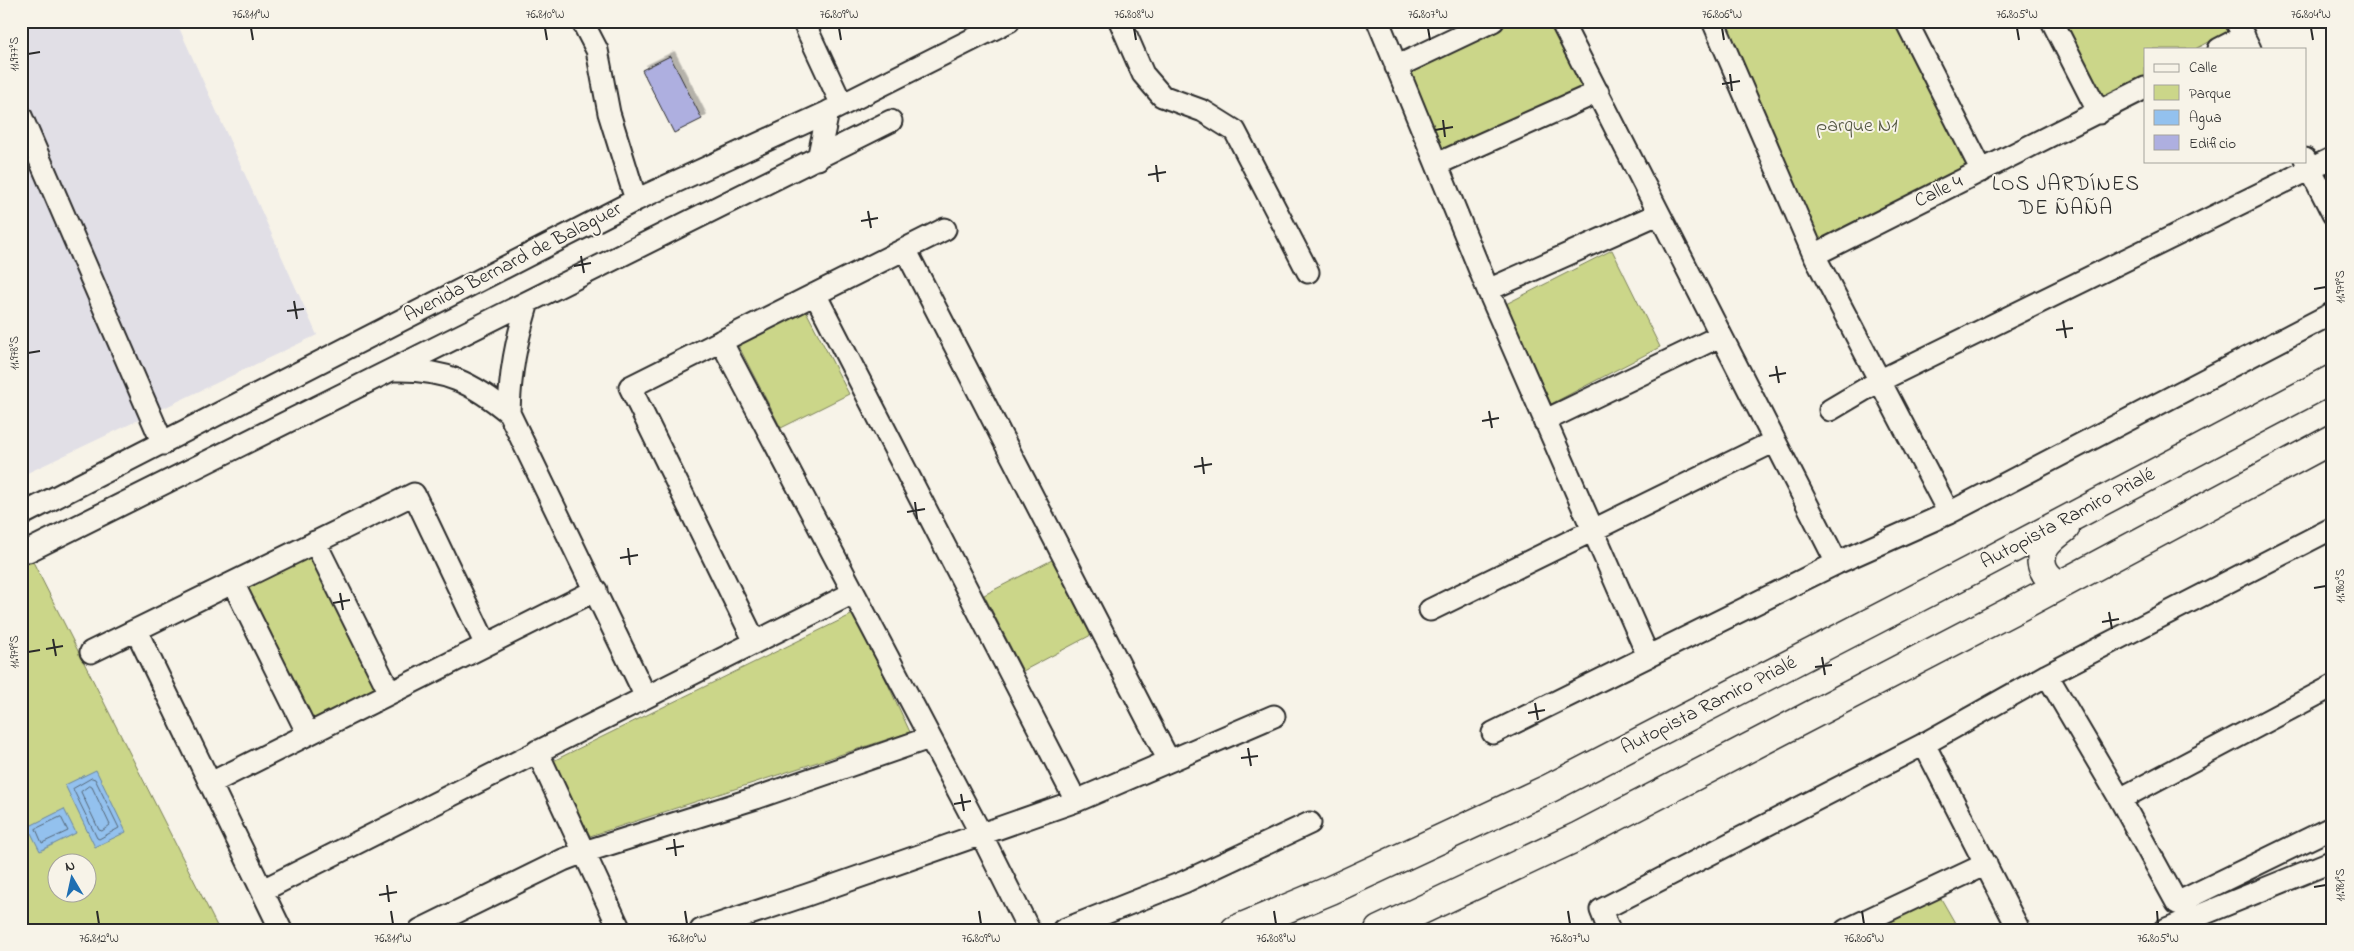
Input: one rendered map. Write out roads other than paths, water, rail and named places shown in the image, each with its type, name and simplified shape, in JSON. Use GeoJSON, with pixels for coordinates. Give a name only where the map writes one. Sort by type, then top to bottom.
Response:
{"type":"FeatureCollection","features":[{"type":"Feature","properties":{"kind":"highway","name":"Autopista Ramiro Prialé"},"geometry":{"type":"LineString","coordinates":[[1235,930],[1331,890],[1550,788],[2333,379]]}},
{"type":"Feature","properties":{"kind":"highway"},"geometry":{"type":"LineString","coordinates":[[1379,930],[1579,836],[2333,440]]}},
{"type":"Feature","properties":{"kind":"highway"},"geometry":{"type":"LineString","coordinates":[[2062,584],[2052,580],[2043,570],[2041,557],[2043,550],[2046,544],[2085,510]]}},
{"type":"Feature","properties":{"kind":"street"},"geometry":{"type":"LineString","coordinates":[[582,21],[597,50],[609,113],[636,200]]}},
{"type":"Feature","properties":{"kind":"street"},"geometry":{"type":"LineString","coordinates":[[803,21],[835,109],[818,159]]}},
{"type":"Feature","properties":{"kind":"street","name":"Avenida Bernard de Balaguer"},"geometry":{"type":"LineString","coordinates":[[21,515],[163,444],[636,200],[835,109],[1010,21]]}},
{"type":"Feature","properties":{"kind":"street"},"geometry":{"type":"LineString","coordinates":[[1120,21],[1143,74],[1162,96],[1203,111],[1236,131],[1308,272]]}},
{"type":"Feature","properties":{"kind":"street"},"geometry":{"type":"LineString","coordinates":[[1378,21],[1488,290],[1592,532],[1648,656]]}},
{"type":"Feature","properties":{"kind":"street"},"geometry":{"type":"LineString","coordinates":[[1396,66],[1493,21]]}},
{"type":"Feature","properties":{"kind":"street"},"geometry":{"type":"LineString","coordinates":[[1561,21],[1837,563]]}},
{"type":"Feature","properties":{"kind":"street"},"geometry":{"type":"LineString","coordinates":[[1713,21],[1814,255],[1949,513]]}},
{"type":"Feature","properties":{"kind":"street"},"geometry":{"type":"LineString","coordinates":[[1906,21],[1982,171]]}},
{"type":"Feature","properties":{"kind":"street"},"geometry":{"type":"LineString","coordinates":[[2052,21],[2099,113]]}},
{"type":"Feature","properties":{"kind":"street"},"geometry":{"type":"LineString","coordinates":[[2221,48],[2243,35]]}},
{"type":"Feature","properties":{"kind":"street","name":"Calle 4"},"geometry":{"type":"LineString","coordinates":[[1814,255],[2099,113],[2144,89]]}},
{"type":"Feature","properties":{"kind":"street"},"geometry":{"type":"LineString","coordinates":[[1437,164],[1598,92]]}},
{"type":"Feature","properties":{"kind":"street"},"geometry":{"type":"LineString","coordinates":[[21,116],[163,444]]}},
{"type":"Feature","properties":{"kind":"street"},"geometry":{"type":"LineString","coordinates":[[28,551],[891,121]]}},
{"type":"Feature","properties":{"kind":"street"},"geometry":{"type":"LineString","coordinates":[[1830,410],[1880,381],[2308,164],[2333,158]]}},
{"type":"Feature","properties":{"kind":"street"},"geometry":{"type":"LineString","coordinates":[[2308,164],[2333,214]]}},
{"type":"Feature","properties":{"kind":"street"},"geometry":{"type":"LineString","coordinates":[[1488,290],[1658,214]]}},
{"type":"Feature","properties":{"kind":"street"},"geometry":{"type":"LineString","coordinates":[[755,642],[630,387],[945,229]]}},
{"type":"Feature","properties":{"kind":"street"},"geometry":{"type":"LineString","coordinates":[[905,249],[1169,761]]}},
{"type":"Feature","properties":{"kind":"street"},"geometry":{"type":"LineString","coordinates":[[815,294],[1076,801]]}},
{"type":"Feature","properties":{"kind":"street"},"geometry":{"type":"LineString","coordinates":[[509,413],[510,378],[515,345],[528,302]]}},
{"type":"Feature","properties":{"kind":"street"},"geometry":{"type":"LineString","coordinates":[[1493,733],[1837,563],[1949,513],[2333,313]]}},
{"type":"Feature","properties":{"kind":"street"},"geometry":{"type":"LineString","coordinates":[[1544,421],[1720,336]]}},
{"type":"Feature","properties":{"kind":"street"},"geometry":{"type":"LineString","coordinates":[[721,341],[981,834],[1029,930]]}},
{"type":"Feature","properties":{"kind":"street"},"geometry":{"type":"LineString","coordinates":[[391,371],[422,370],[454,378],[485,393],[509,413],[646,697]]}},
{"type":"Feature","properties":{"kind":"street"},"geometry":{"type":"LineString","coordinates":[[1430,610],[1775,441]]}},
{"type":"Feature","properties":{"kind":"street"},"geometry":{"type":"LineString","coordinates":[[104,474],[131,500]]}},
{"type":"Feature","properties":{"kind":"street"},"geometry":{"type":"LineString","coordinates":[[91,652],[414,494],[486,645]]}},
{"type":"Feature","properties":{"kind":"street"},"geometry":{"type":"LineString","coordinates":[[1609,930],[1601,910],[1924,744],[2047,675],[2333,528]]}},
{"type":"Feature","properties":{"kind":"street"},"geometry":{"type":"LineString","coordinates":[[315,542],[390,693]]}},
{"type":"Feature","properties":{"kind":"street"},"geometry":{"type":"LineString","coordinates":[[233,582],[308,734]]}},
{"type":"Feature","properties":{"kind":"street"},"geometry":{"type":"LineString","coordinates":[[211,783],[596,590]]}},
{"type":"Feature","properties":{"kind":"street"},"geometry":{"type":"LineString","coordinates":[[263,890],[853,593]]}},
{"type":"Feature","properties":{"kind":"street"},"geometry":{"type":"LineString","coordinates":[[136,630],[282,930]]}},
{"type":"Feature","properties":{"kind":"street"},"geometry":{"type":"LineString","coordinates":[[2047,675],[2120,799],[2177,903],[2333,827]]}},
{"type":"Feature","properties":{"kind":"street"},"geometry":{"type":"LineString","coordinates":[[2120,799],[2333,686]]}},
{"type":"Feature","properties":{"kind":"street"},"geometry":{"type":"LineString","coordinates":[[701,930],[1076,801],[1274,716]]}},
{"type":"Feature","properties":{"kind":"street"},"geometry":{"type":"LineString","coordinates":[[420,930],[563,860],[584,852],[756,798],[929,738]]}},
{"type":"Feature","properties":{"kind":"street"},"geometry":{"type":"LineString","coordinates":[[1924,744],[2019,930]]}},
{"type":"Feature","properties":{"kind":"street"},"geometry":{"type":"LineString","coordinates":[[537,751],[620,930]]}},
{"type":"Feature","properties":{"kind":"street"},"geometry":{"type":"LineString","coordinates":[[1063,930],[1184,882],[1310,823]]}},
{"type":"Feature","properties":{"kind":"street"},"geometry":{"type":"LineString","coordinates":[[2164,930],[2333,861]]}},
{"type":"Feature","properties":{"kind":"street"},"geometry":{"type":"LineString","coordinates":[[1846,930],[1986,864]]}},
{"type":"Feature","properties":{"kind":"water"},"geometry":{"type":"Polygon","coordinates":[[[96,770],[126,832],[95,847],[65,785],[96,770]]]}},
{"type":"Feature","properties":{"kind":"water"},"geometry":{"type":"Polygon","coordinates":[[[64,809],[76,833],[40,851],[28,827],[64,809]]]}},
{"type":"Feature","properties":{"kind":"district","name":"LOS JARDÍNES DE ÑAÑA"},"geometry":{"type":"Point","coordinates":[2066,197]}},
{"type":"Feature","properties":{"kind":"park label","name":"parque N1"},"geometry":{"type":"Point","coordinates":[1857,126]}}]}
